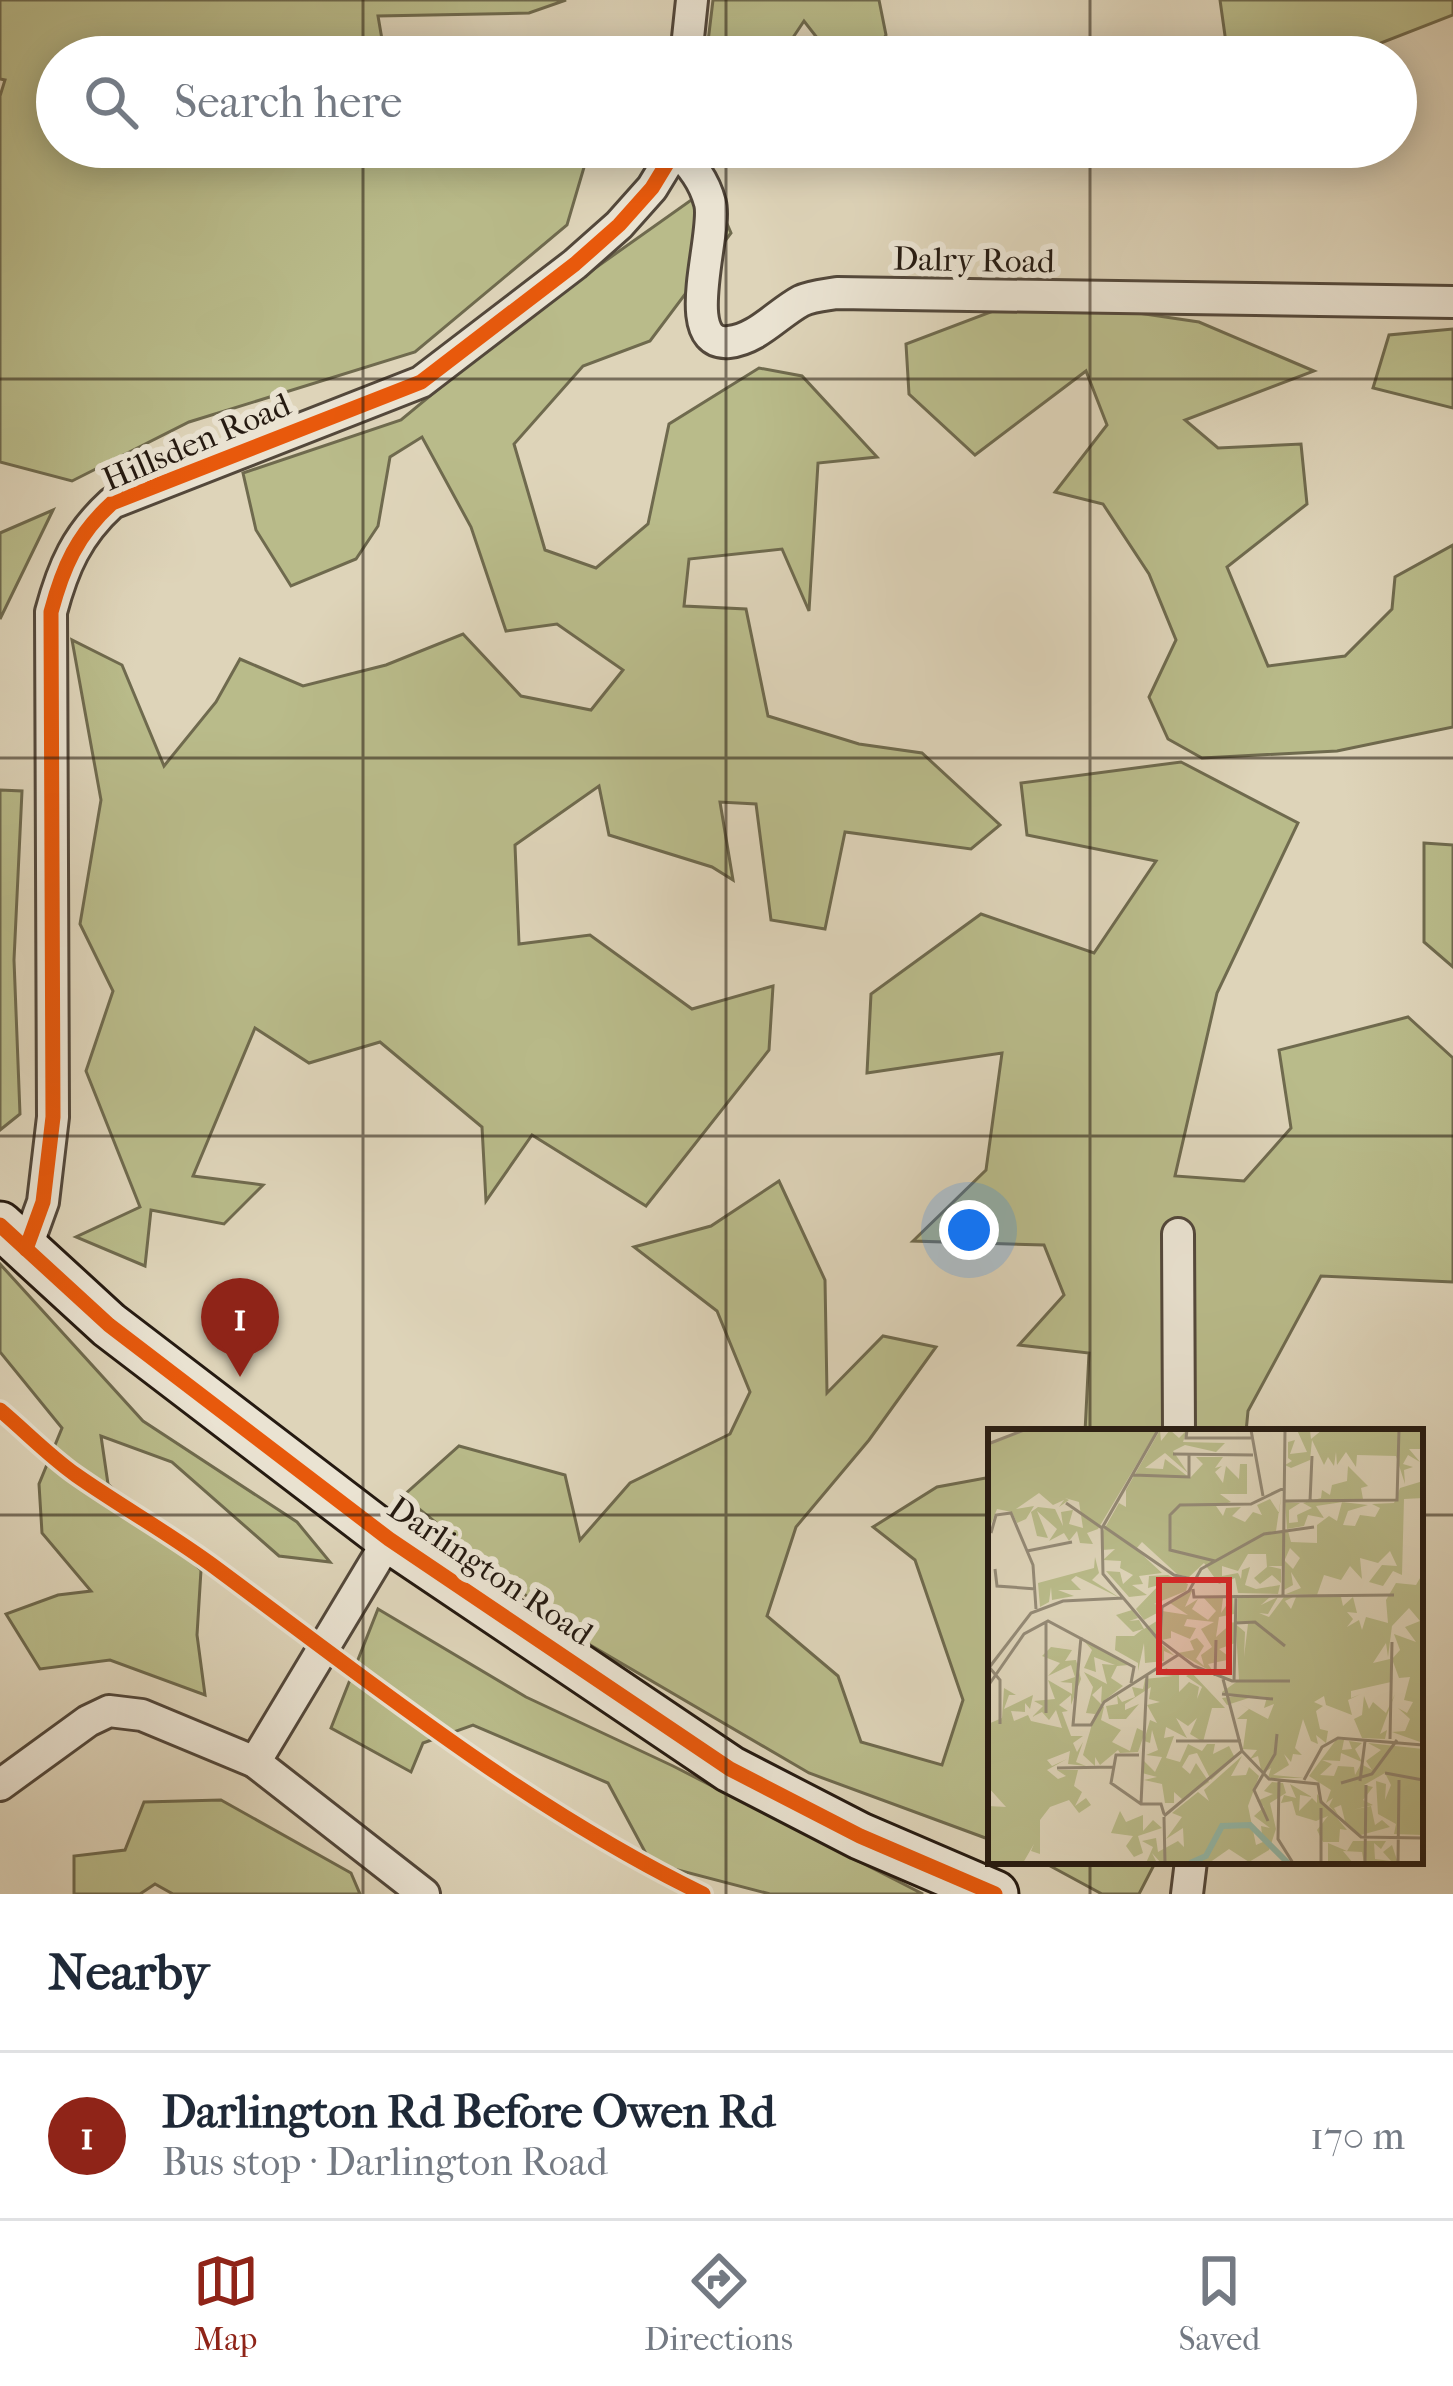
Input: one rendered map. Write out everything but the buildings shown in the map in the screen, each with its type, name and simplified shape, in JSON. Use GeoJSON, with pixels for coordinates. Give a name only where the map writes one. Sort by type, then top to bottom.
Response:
{"type":"FeatureCollection","features":[{"type":"Feature","properties":{"kind":"street"},"geometry":{"type":"LineString","coordinates":[[688,36],[692,0]]}},
{"type":"Feature","properties":{"kind":"street","name":"Hillsden Road"},"geometry":{"type":"LineString","coordinates":[[13,1237],[43,1202],[54,1094],[51,612],[62,571],[77,542],[112,503],[421,382],[575,264],[619,225],[664,168]]}},
{"type":"Feature","properties":{"kind":"street","name":"Dalry Road"},"geometry":{"type":"LineString","coordinates":[[695,168],[711,205],[713,231],[701,321],[709,337],[717,341],[746,338],[804,299],[837,293],[1453,302]]}},
{"type":"Feature","properties":{"kind":"street"},"geometry":{"type":"LineString","coordinates":[[1178,1234],[1179,1429]]}},
{"type":"Feature","properties":{"kind":"street","name":"Darlington Road"},"geometry":{"type":"LineString","coordinates":[[13,1237],[109,1325],[389,1539],[730,1768],[860,1836],[995,1894]]}},
{"type":"Feature","properties":{"kind":"street"},"geometry":{"type":"LineString","coordinates":[[255,1762],[389,1539]]}},
{"type":"Feature","properties":{"kind":"street"},"geometry":{"type":"LineString","coordinates":[[0,1785],[88,1721],[109,1711],[142,1714],[255,1762],[424,1894]]}},
{"type":"Feature","properties":{"kind":"street"},"geometry":{"type":"LineString","coordinates":[[1187,1894],[1191,1864]]}},
{"type":"Feature","properties":{"kind":"green space"},"geometry":{"type":"Polygon","coordinates":[[[0,0],[566,0],[529,13],[378,16],[381,36],[36,36],[36,168],[584,168],[567,225],[415,352],[189,422],[72,481],[0,462],[0,96],[5,80],[0,79],[0,0]]]}},
{"type":"Feature","properties":{"kind":"green space"},"geometry":{"type":"Polygon","coordinates":[[[713,0],[879,0],[886,35],[816,36],[804,21],[794,36],[709,36],[713,0]]]}},
{"type":"Feature","properties":{"kind":"green space"},"geometry":{"type":"Polygon","coordinates":[[[1220,0],[1453,0],[1453,15],[1399,36],[1225,36],[1220,0]]]}},
{"type":"Feature","properties":{"kind":"green space"},"geometry":{"type":"Polygon","coordinates":[[[711,186],[731,233],[650,341],[583,366],[514,444],[545,550],[596,568],[648,524],[669,424],[759,368],[802,376],[877,457],[818,463],[809,611],[782,549],[689,559],[684,606],[746,609],[768,716],[859,744],[922,753],[1000,825],[971,849],[845,832],[825,929],[771,920],[756,804],[720,802],[733,880],[712,867],[609,835],[599,786],[515,845],[519,944],[590,935],[692,1009],[773,986],[769,1050],[646,1206],[532,1135],[486,1201],[482,1127],[380,1042],[309,1063],[255,1028],[193,1176],[263,1185],[224,1224],[151,1210],[145,1266],[76,1237],[140,1207],[86,1071],[113,991],[80,924],[101,800],[72,640],[122,665],[164,766],[216,702],[240,659],[303,686],[386,665],[463,634],[521,696],[591,710],[623,670],[557,624],[506,631],[471,527],[422,437],[390,457],[378,526],[356,559],[291,586],[256,530],[243,473],[401,420],[522,320],[711,186]]]}},
{"type":"Feature","properties":{"kind":"green space"},"geometry":{"type":"Polygon","coordinates":[[[1030,297],[1199,322],[1314,371],[1185,420],[1218,448],[1301,444],[1307,504],[1227,567],[1268,666],[1345,656],[1392,609],[1395,577],[1453,545],[1453,727],[1337,751],[1202,758],[1168,739],[1149,697],[1176,640],[1149,574],[1103,504],[1055,492],[1107,425],[1086,371],[975,455],[909,394],[906,344],[1030,297]]]}},
{"type":"Feature","properties":{"kind":"green space"},"geometry":{"type":"Polygon","coordinates":[[[1453,329],[1453,408],[1373,388],[1389,335],[1453,329]]]}},
{"type":"Feature","properties":{"kind":"green space"},"geometry":{"type":"Polygon","coordinates":[[[53,510],[0,619],[0,533],[53,510]]]}},
{"type":"Feature","properties":{"kind":"green space"},"geometry":{"type":"Polygon","coordinates":[[[1181,762],[1298,823],[1217,993],[1175,1176],[1244,1181],[1291,1128],[1279,1050],[1408,1017],[1453,1058],[1453,1282],[1321,1276],[1248,1411],[1246,1429],[1085,1429],[1089,1353],[1019,1345],[1064,1295],[1044,1245],[913,1241],[986,1170],[1002,1053],[867,1073],[871,994],[981,914],[1094,953],[1156,861],[1027,835],[1021,783],[1181,762]]]}},
{"type":"Feature","properties":{"kind":"green space"},"geometry":{"type":"Polygon","coordinates":[[[0,790],[22,791],[14,960],[20,1114],[0,1130],[0,790]]]}},
{"type":"Feature","properties":{"kind":"green space"},"geometry":{"type":"Polygon","coordinates":[[[1424,843],[1453,845],[1453,967],[1424,942],[1424,843]]]}},
{"type":"Feature","properties":{"kind":"green space"},"geometry":{"type":"Polygon","coordinates":[[[779,1181],[825,1280],[827,1393],[883,1336],[936,1347],[869,1440],[796,1527],[767,1616],[838,1676],[861,1742],[942,1765],[963,1700],[915,1560],[873,1527],[937,1487],[988,1478],[988,1839],[809,1773],[580,1639],[403,1496],[459,1446],[565,1475],[580,1540],[630,1483],[730,1434],[750,1392],[717,1311],[634,1247],[711,1226],[779,1181]]]}},
{"type":"Feature","properties":{"kind":"green space"},"geometry":{"type":"Polygon","coordinates":[[[0,1264],[143,1421],[297,1522],[330,1562],[279,1556],[172,1462],[101,1436],[108,1484],[201,1570],[197,1635],[205,1695],[110,1660],[40,1669],[6,1614],[58,1595],[91,1591],[42,1533],[39,1484],[62,1428],[0,1352],[0,1264]]]}},
{"type":"Feature","properties":{"kind":"green space"},"geometry":{"type":"Polygon","coordinates":[[[378,1609],[526,1697],[923,1894],[770,1894],[651,1863],[608,1783],[473,1725],[423,1743],[411,1772],[331,1728],[378,1609]]]}},
{"type":"Feature","properties":{"kind":"green space"},"geometry":{"type":"Polygon","coordinates":[[[221,1800],[351,1873],[360,1894],[173,1894],[155,1884],[140,1894],[74,1894],[74,1856],[125,1850],[144,1802],[221,1800]]]}},
{"type":"Feature","properties":{"kind":"green space"},"geometry":{"type":"Polygon","coordinates":[[[1047,1864],[1154,1864],[1139,1894],[1102,1894],[1047,1864]]]}},
{"type":"Feature","properties":{"kind":"cycle path"},"geometry":{"type":"LineString","coordinates":[[26,1249],[43,1202],[53,1117],[51,612],[80,540],[112,503],[421,382],[575,264],[619,225],[664,168]]}},
{"type":"Feature","properties":{"kind":"cycle path"},"geometry":{"type":"LineString","coordinates":[[0,1225],[109,1325],[389,1539],[730,1769],[860,1836],[995,1894]]}},
{"type":"Feature","properties":{"kind":"cycle path"},"geometry":{"type":"LineString","coordinates":[[0,1410],[76,1475],[203,1558],[454,1744],[576,1824],[703,1894]]}},
{"type":"Feature","properties":{"kind":"place","name":"Darlington Rd Before Owen Rd"},"geometry":{"type":"Point","coordinates":[240,1377]}}]}
